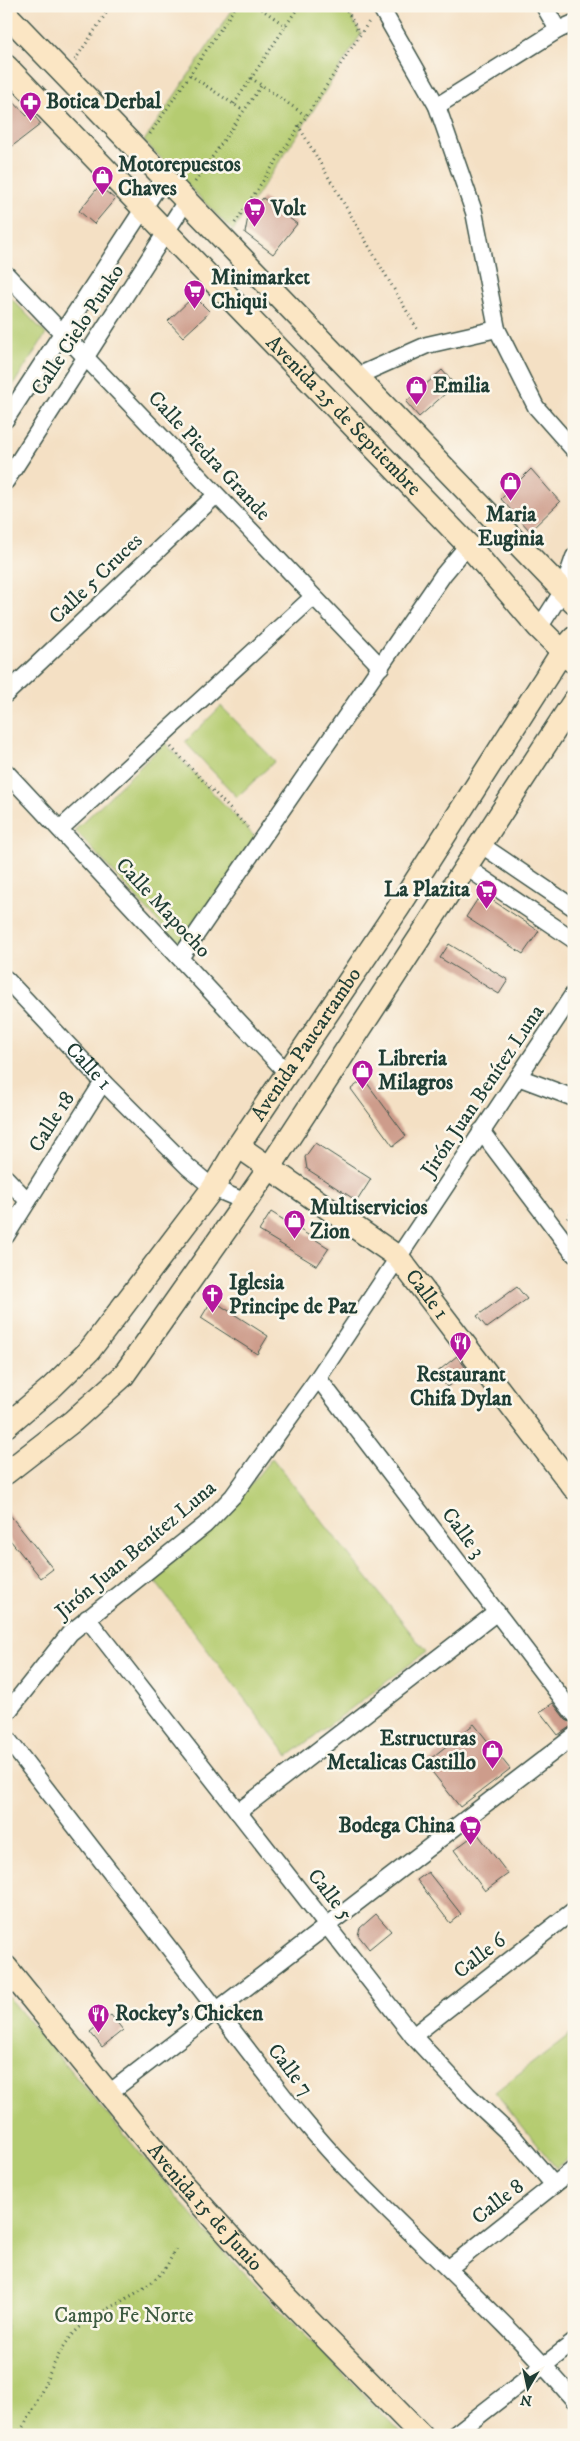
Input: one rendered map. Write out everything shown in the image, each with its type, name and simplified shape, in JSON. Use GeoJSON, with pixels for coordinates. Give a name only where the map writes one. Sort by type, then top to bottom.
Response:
{"type":"FeatureCollection","features":[{"type":"Feature","properties":{"kind":"main road","name":"Avenida 25 de Septiembre"},"geometry":{"type":"LineString","coordinates":[[6,14],[164,177],[189,194],[229,245],[354,377],[568,597]]}},
{"type":"Feature","properties":{"kind":"main road","name":"Avenida 25 de Septiembre"},"geometry":{"type":"LineString","coordinates":[[6,66],[468,545],[539,628],[570,651]]}},
{"type":"Feature","properties":{"kind":"main road","name":"Avenida Paucartambo"},"geometry":{"type":"LineString","coordinates":[[6,1426],[52,1388],[89,1351],[213,1188],[238,1146],[288,1074],[456,818],[570,651]]}},
{"type":"Feature","properties":{"kind":"main road","name":"Avenida Paucartambo"},"geometry":{"type":"LineString","coordinates":[[6,1473],[73,1422],[124,1376],[270,1167],[574,700]]}},
{"type":"Feature","properties":{"kind":"main road","name":"Calle 1"},"geometry":{"type":"LineString","coordinates":[[238,1146],[398,1257],[574,1488]]}},
{"type":"Feature","properties":{"kind":"main road","name":"Avenida 15 de Junio"},"geometry":{"type":"LineString","coordinates":[[6,1966],[178,2179],[270,2281],[421,2435]]}},
{"type":"Feature","properties":{"kind":"street"},"geometry":{"type":"LineString","coordinates":[[380,6],[438,106],[474,212],[497,329],[536,407],[574,450]]}},
{"type":"Feature","properties":{"kind":"street"},"geometry":{"type":"LineString","coordinates":[[544,6],[558,30]]}},
{"type":"Feature","properties":{"kind":"street"},"geometry":{"type":"LineString","coordinates":[[438,106],[558,30],[574,22]]}},
{"type":"Feature","properties":{"kind":"street","name":"Calle Cielo Punko"},"geometry":{"type":"LineString","coordinates":[[6,419],[164,177]]}},
{"type":"Feature","properties":{"kind":"street","name":"Calle Cielo Punko"},"geometry":{"type":"LineString","coordinates":[[6,481],[167,232],[189,194]]}},
{"type":"Feature","properties":{"kind":"street","name":"Calle Piedra Grande"},"geometry":{"type":"LineString","coordinates":[[6,274],[381,667]]}},
{"type":"Feature","properties":{"kind":"street"},"geometry":{"type":"LineString","coordinates":[[354,377],[427,345],[497,329]]}},
{"type":"Feature","properties":{"kind":"street","name":"Calle 5 Cruces"},"geometry":{"type":"LineString","coordinates":[[6,694],[216,495]]}},
{"type":"Feature","properties":{"kind":"street"},"geometry":{"type":"LineString","coordinates":[[180,958],[443,575],[468,545]]}},
{"type":"Feature","properties":{"kind":"street"},"geometry":{"type":"LineString","coordinates":[[539,628],[568,597],[574,557]]}},
{"type":"Feature","properties":{"kind":"street"},"geometry":{"type":"LineString","coordinates":[[60,830],[313,596]]}},
{"type":"Feature","properties":{"kind":"street","name":"Calle Mapocho"},"geometry":{"type":"LineString","coordinates":[[6,772],[288,1074]]}},
{"type":"Feature","properties":{"kind":"street"},"geometry":{"type":"LineString","coordinates":[[480,844],[574,908]]}},
{"type":"Feature","properties":{"kind":"street"},"geometry":{"type":"LineString","coordinates":[[466,867],[574,940]]}},
{"type":"Feature","properties":{"kind":"street","name":"Calle 1"},"geometry":{"type":"LineString","coordinates":[[6,979],[103,1082],[188,1167],[213,1188],[246,1202]]}},
{"type":"Feature","properties":{"kind":"street","name":"Jirón Juan Benítez Luna"},"geometry":{"type":"LineString","coordinates":[[6,1714],[70,1633],[198,1531],[220,1511],[268,1450],[318,1378],[574,993]]}},
{"type":"Feature","properties":{"kind":"street"},"geometry":{"type":"LineString","coordinates":[[518,1077],[574,1098]]}},
{"type":"Feature","properties":{"kind":"street","name":"Calle 18"},"geometry":{"type":"LineString","coordinates":[[6,1236],[103,1082]]}},
{"type":"Feature","properties":{"kind":"street"},"geometry":{"type":"LineString","coordinates":[[481,1132],[574,1254]]}},
{"type":"Feature","properties":{"kind":"street"},"geometry":{"type":"LineString","coordinates":[[6,1178],[28,1201]]}},
{"type":"Feature","properties":{"kind":"street","name":"Calle 3"},"geometry":{"type":"LineString","coordinates":[[318,1378],[574,1714]]}},
{"type":"Feature","properties":{"kind":"street"},"geometry":{"type":"LineString","coordinates":[[238,1812],[497,1612]]}},
{"type":"Feature","properties":{"kind":"street","name":"Calle 5"},"geometry":{"type":"LineString","coordinates":[[87,1618],[413,2036],[468,2095],[515,2139],[554,2185]]}},
{"type":"Feature","properties":{"kind":"street"},"geometry":{"type":"LineString","coordinates":[[109,2093],[574,1736]]}},
{"type":"Feature","properties":{"kind":"street","name":"Calle 7"},"geometry":{"type":"LineString","coordinates":[[6,1737],[288,2102],[337,2159],[449,2268],[544,2365],[574,2400]]}},
{"type":"Feature","properties":{"kind":"street","name":"Calle 6"},"geometry":{"type":"LineString","coordinates":[[413,2036],[574,1910]]}},
{"type":"Feature","properties":{"kind":"street","name":"Calle 8"},"geometry":{"type":"LineString","coordinates":[[449,2268],[574,2169]]}},
{"type":"Feature","properties":{"kind":"street"},"geometry":{"type":"LineString","coordinates":[[454,2435],[574,2342]]}},
{"type":"Feature","properties":{"kind":"path"},"geometry":{"type":"LineString","coordinates":[[65,75],[111,6]]}},
{"type":"Feature","properties":{"kind":"path"},"geometry":{"type":"LineString","coordinates":[[141,154],[146,140],[236,6]]}},
{"type":"Feature","properties":{"kind":"path"},"geometry":{"type":"LineString","coordinates":[[257,6],[286,26]]}},
{"type":"Feature","properties":{"kind":"path"},"geometry":{"type":"LineString","coordinates":[[234,104],[299,6]]}},
{"type":"Feature","properties":{"kind":"path"},"geometry":{"type":"LineString","coordinates":[[344,6],[359,33]]}},
{"type":"Feature","properties":{"kind":"path"},"geometry":{"type":"LineString","coordinates":[[229,245],[232,226],[359,33],[380,6]]}},
{"type":"Feature","properties":{"kind":"path"},"geometry":{"type":"LineString","coordinates":[[190,75],[244,111]]}},
{"type":"Feature","properties":{"kind":"path"},"geometry":{"type":"LineString","coordinates":[[251,78],[305,115]]}},
{"type":"Feature","properties":{"kind":"path"},"geometry":{"type":"LineString","coordinates":[[189,194],[262,86]]}},
{"type":"Feature","properties":{"kind":"path"},"geometry":{"type":"LineString","coordinates":[[298,125],[427,345]]}},
{"type":"Feature","properties":{"kind":"path"},"geometry":{"type":"LineString","coordinates":[[161,737],[261,841]]}},
{"type":"Feature","properties":{"kind":"path"},"geometry":{"type":"LineString","coordinates":[[17,2435],[26,2423],[60,2351],[78,2329],[98,2313],[150,2283],[166,2268],[176,2246]]}},
{"type":"Feature","properties":{"kind":"green space"},"geometry":{"type":"Polygon","coordinates":[[[235,6],[345,6],[361,34],[302,128],[233,231],[144,141],[235,6]]]}},
{"type":"Feature","properties":{"kind":"green space"},"geometry":{"type":"Polygon","coordinates":[[[6,293],[46,334],[6,396],[6,293]]]}},
{"type":"Feature","properties":{"kind":"green space"},"geometry":{"type":"Polygon","coordinates":[[[221,706],[275,761],[237,797],[185,742],[221,706]]]}},
{"type":"Feature","properties":{"kind":"green space"},"geometry":{"type":"Polygon","coordinates":[[[165,743],[257,839],[180,946],[75,830],[165,743]]]}},
{"type":"Feature","properties":{"kind":"green space"},"geometry":{"type":"Polygon","coordinates":[[[272,1458],[426,1652],[288,1756],[151,1576],[246,1490],[272,1458]]]}},
{"type":"Feature","properties":{"kind":"green space","name":"Campo Fe Norte"},"geometry":{"type":"Polygon","coordinates":[[[6,1994],[225,2254],[403,2435],[6,2435],[6,1994]]]}},
{"type":"Feature","properties":{"kind":"green space"},"geometry":{"type":"Polygon","coordinates":[[[574,2031],[574,2154],[556,2168],[495,2092],[574,2031]]]}},
{"type":"Feature","properties":{"kind":"building"},"geometry":{"type":"Polygon","coordinates":[[[6,94],[27,116],[31,112],[41,124],[6,151],[6,94]]]}},
{"type":"Feature","properties":{"kind":"building"},"geometry":{"type":"Polygon","coordinates":[[[99,186],[115,199],[94,224],[79,211],[99,186]]]}},
{"type":"Feature","properties":{"kind":"building"},"geometry":{"type":"Polygon","coordinates":[[[263,198],[297,224],[273,254],[245,233],[248,217],[263,198]]]}},
{"type":"Feature","properties":{"kind":"building"},"geometry":{"type":"Polygon","coordinates":[[[194,296],[210,312],[183,337],[168,321],[194,296]]]}},
{"type":"Feature","properties":{"kind":"building"},"geometry":{"type":"Polygon","coordinates":[[[442,370],[455,385],[419,417],[406,402],[442,370]]]}},
{"type":"Feature","properties":{"kind":"building"},"geometry":{"type":"Polygon","coordinates":[[[531,469],[560,502],[530,531],[501,499],[531,469]]]}},
{"type":"Feature","properties":{"kind":"building"},"geometry":{"type":"Polygon","coordinates":[[[477,900],[492,900],[539,931],[523,954],[466,917],[477,900]]]}},
{"type":"Feature","properties":{"kind":"building"},"geometry":{"type":"Polygon","coordinates":[[[449,944],[508,980],[499,994],[440,958],[449,944]]]}},
{"type":"Feature","properties":{"kind":"building"},"geometry":{"type":"Polygon","coordinates":[[[364,1079],[406,1136],[393,1146],[351,1089],[364,1079]]]}},
{"type":"Feature","properties":{"kind":"building"},"geometry":{"type":"Polygon","coordinates":[[[315,1143],[371,1179],[357,1201],[307,1169],[305,1157],[315,1143]]]}},
{"type":"Feature","properties":{"kind":"building","name":"Multiservicios Zion"},"geometry":{"type":"Polygon","coordinates":[[[271,1212],[329,1248],[317,1266],[259,1231],[271,1212]]]}},
{"type":"Feature","properties":{"kind":"building"},"geometry":{"type":"Polygon","coordinates":[[[517,1287],[527,1299],[487,1328],[477,1316],[517,1287]]]}},
{"type":"Feature","properties":{"kind":"building"},"geometry":{"type":"Polygon","coordinates":[[[212,1300],[268,1336],[257,1354],[201,1318],[212,1300]]]}},
{"type":"Feature","properties":{"kind":"building"},"geometry":{"type":"Polygon","coordinates":[[[457,1356],[468,1371],[447,1387],[436,1373],[457,1356]]]}},
{"type":"Feature","properties":{"kind":"building"},"geometry":{"type":"Polygon","coordinates":[[[6,1510],[53,1569],[41,1578],[6,1535],[6,1510]]]}},
{"type":"Feature","properties":{"kind":"building"},"geometry":{"type":"Polygon","coordinates":[[[553,1703],[566,1720],[574,1724],[558,1735],[540,1712],[553,1703]]]}},
{"type":"Feature","properties":{"kind":"building"},"geometry":{"type":"Polygon","coordinates":[[[474,1724],[510,1769],[460,1807],[425,1763],[474,1724]]]}},
{"type":"Feature","properties":{"kind":"building"},"geometry":{"type":"Polygon","coordinates":[[[477,1833],[508,1874],[485,1891],[454,1850],[477,1833]]]}},
{"type":"Feature","properties":{"kind":"building"},"geometry":{"type":"Polygon","coordinates":[[[428,1872],[461,1914],[450,1923],[417,1880],[428,1872]]]}},
{"type":"Feature","properties":{"kind":"building"},"geometry":{"type":"Polygon","coordinates":[[[376,1914],[391,1931],[369,1949],[358,1935],[360,1928],[376,1914]]]}},
{"type":"Feature","properties":{"kind":"building"},"geometry":{"type":"Polygon","coordinates":[[[111,2015],[123,2030],[102,2047],[90,2032],[111,2015]]]}},
{"type":"Feature","properties":{"kind":"place","name":"Botica Derbal"},"geometry":{"type":"Point","coordinates":[30,121]}},
{"type":"Feature","properties":{"kind":"place","name":"Motorepuestos Chaves"},"geometry":{"type":"Point","coordinates":[102,196]}},
{"type":"Feature","properties":{"kind":"place","name":"Volt"},"geometry":{"type":"Point","coordinates":[255,228]}},
{"type":"Feature","properties":{"kind":"place","name":"Minimarket Chiqui"},"geometry":{"type":"Point","coordinates":[195,309]}},
{"type":"Feature","properties":{"kind":"place","name":"Emilia"},"geometry":{"type":"Point","coordinates":[417,405]}},
{"type":"Feature","properties":{"kind":"place","name":"Maria Euginia"},"geometry":{"type":"Point","coordinates":[511,502]}},
{"type":"Feature","properties":{"kind":"place","name":"La Plazita"},"geometry":{"type":"Point","coordinates":[486,909]}},
{"type":"Feature","properties":{"kind":"place","name":"Libreria Milagros"},"geometry":{"type":"Point","coordinates":[362,1090]}},
{"type":"Feature","properties":{"kind":"place","name":"Multiservicios Zion"},"geometry":{"type":"Point","coordinates":[294,1239]}},
{"type":"Feature","properties":{"kind":"place","name":"Iglesia Principe de Paz"},"geometry":{"type":"Point","coordinates":[213,1314]}},
{"type":"Feature","properties":{"kind":"place","name":"Restaurant Chifa Dylan"},"geometry":{"type":"Point","coordinates":[461,1362]}},
{"type":"Feature","properties":{"kind":"place","name":"Estructuras Metalicas Castillo"},"geometry":{"type":"Point","coordinates":[492,1770]}},
{"type":"Feature","properties":{"kind":"place","name":"Bodega China"},"geometry":{"type":"Point","coordinates":[471,1845]}},
{"type":"Feature","properties":{"kind":"place","name":"Rockey's Chicken"},"geometry":{"type":"Point","coordinates":[99,2033]}}]}
